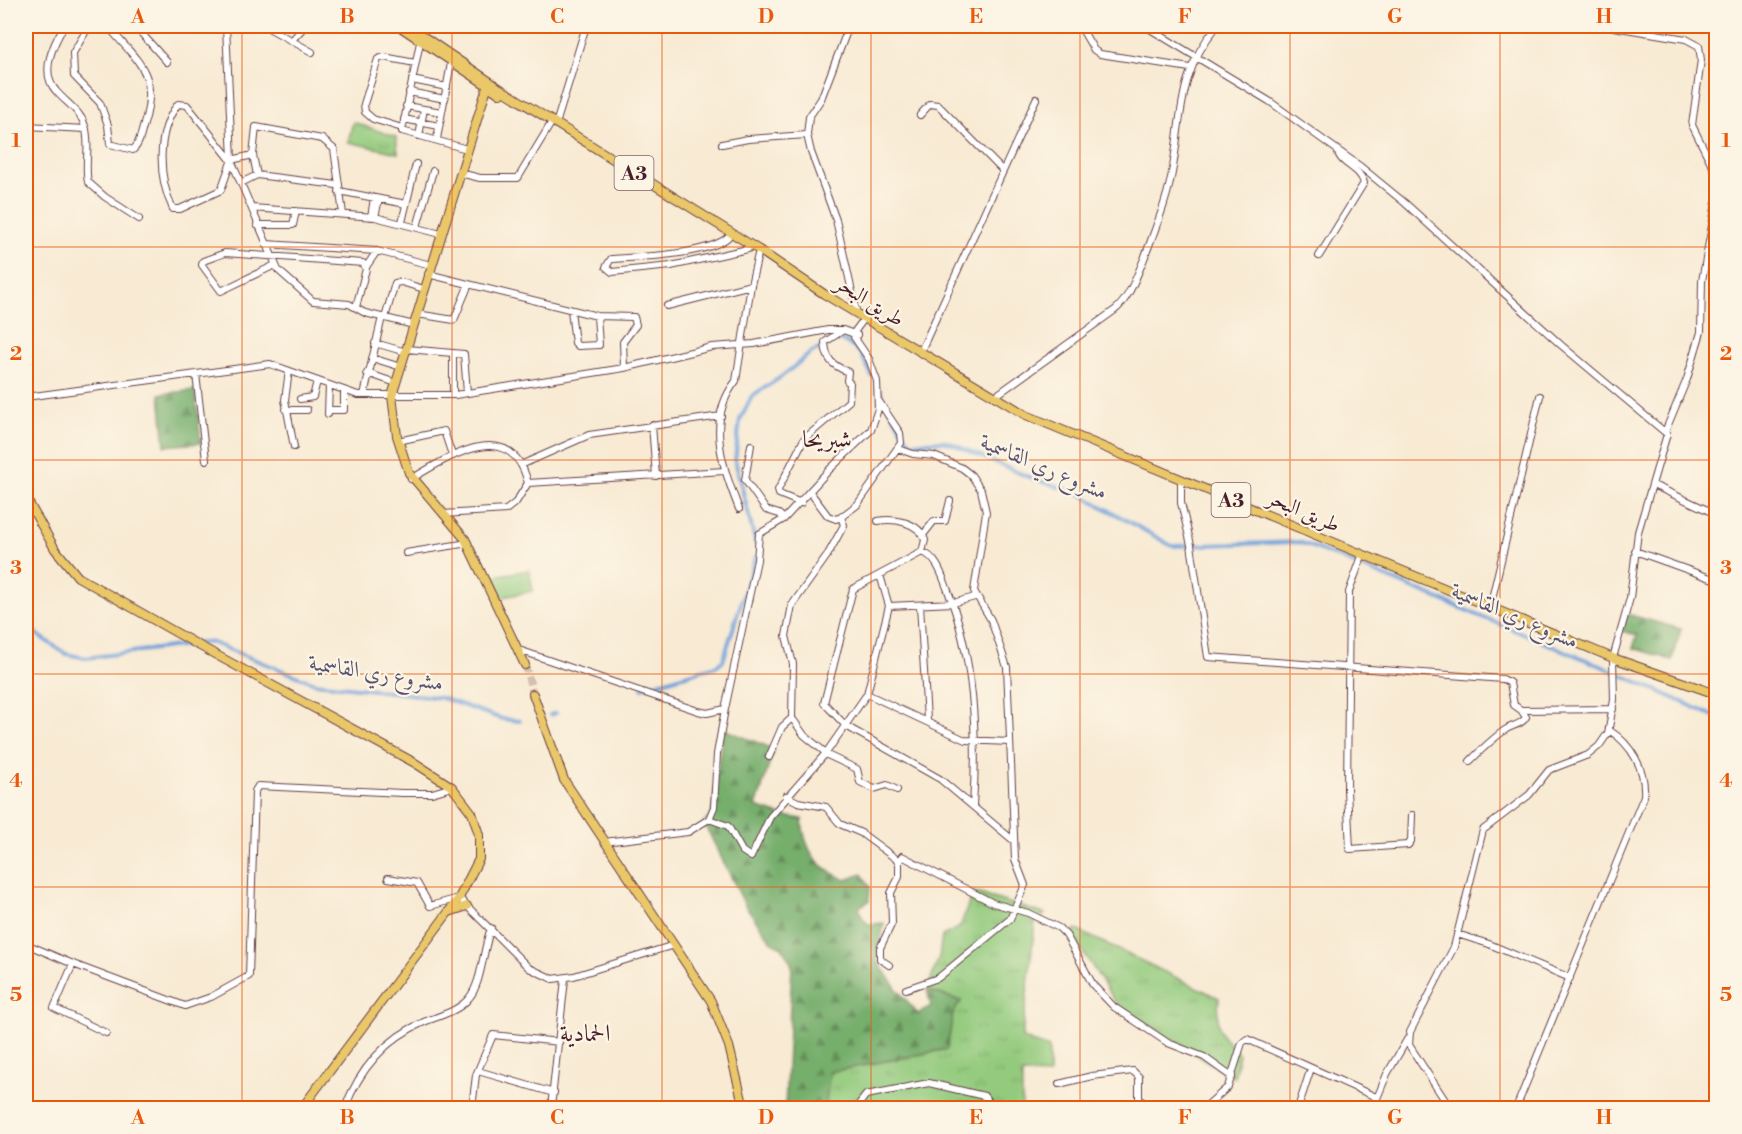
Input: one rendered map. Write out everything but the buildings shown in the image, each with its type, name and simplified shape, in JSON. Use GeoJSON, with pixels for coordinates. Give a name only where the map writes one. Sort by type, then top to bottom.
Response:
{"type":"FeatureCollection","features":[{"type":"Feature","properties":{"kind":"highway","name":"طريق البحر"},"geometry":{"type":"LineString","coordinates":[[399,26],[451,63],[553,124],[714,225],[748,249],[758,252]]}},
{"type":"Feature","properties":{"kind":"highway","name":"طريق البحر"},"geometry":{"type":"LineString","coordinates":[[408,26],[488,84]]}},
{"type":"Feature","properties":{"kind":"highway","name":"طريق البحر"},"geometry":{"type":"LineString","coordinates":[[732,238],[769,258],[860,319],[994,398],[1045,423],[1181,479],[1360,562],[1490,607],[1613,658],[1716,694]]}},
{"type":"Feature","properties":{"kind":"main road"},"geometry":{"type":"LineString","coordinates":[[488,84],[392,396],[398,441],[411,478],[468,543],[525,665]]}},
{"type":"Feature","properties":{"kind":"main road"},"geometry":{"type":"LineString","coordinates":[[26,498],[56,549],[78,577],[196,644],[398,753],[452,787],[472,813],[480,848],[476,864],[459,898],[302,1108]]}},
{"type":"Feature","properties":{"kind":"main road"},"geometry":{"type":"LineString","coordinates":[[533,694],[564,780],[674,945],[720,1020],[744,1108]]}},
{"type":"Feature","properties":{"kind":"main road"},"geometry":{"type":"LineString","coordinates":[[448,913],[467,906]]}},
{"type":"Feature","properties":{"kind":"street"},"geometry":{"type":"LineString","coordinates":[[64,26],[51,50],[51,84],[57,93],[75,108],[86,129],[86,170],[89,184],[139,219]]}},
{"type":"Feature","properties":{"kind":"street"},"geometry":{"type":"LineString","coordinates":[[89,26],[73,53],[74,76],[100,103],[108,125],[110,144],[133,150],[146,117],[149,80],[136,58],[108,26]]}},
{"type":"Feature","properties":{"kind":"street"},"geometry":{"type":"LineString","coordinates":[[135,26],[167,62]]}},
{"type":"Feature","properties":{"kind":"street"},"geometry":{"type":"LineString","coordinates":[[226,26],[231,161],[221,190],[194,204],[173,209],[165,188],[162,154],[173,111],[178,104],[187,105],[231,161],[275,265],[311,299],[356,307],[384,318],[414,325]]}},
{"type":"Feature","properties":{"kind":"street"},"geometry":{"type":"LineString","coordinates":[[266,26],[312,52]]}},
{"type":"Feature","properties":{"kind":"street"},"geometry":{"type":"LineString","coordinates":[[292,40],[305,26]]}},
{"type":"Feature","properties":{"kind":"street"},"geometry":{"type":"LineString","coordinates":[[460,172],[480,178],[518,178],[553,124],[586,26]]}},
{"type":"Feature","properties":{"kind":"street"},"geometry":{"type":"LineString","coordinates":[[810,492],[828,516],[841,518],[857,505],[899,449],[900,433],[878,392],[869,358],[855,334],[860,319],[836,220],[807,135],[809,117],[821,99],[849,26]]}},
{"type":"Feature","properties":{"kind":"street"},"geometry":{"type":"LineString","coordinates":[[1080,26],[1094,50],[1100,54],[1190,68]]}},
{"type":"Feature","properties":{"kind":"street"},"geometry":{"type":"LineString","coordinates":[[1145,26],[1269,101],[1337,149],[1405,203],[1562,345],[1665,432]]}},
{"type":"Feature","properties":{"kind":"street"},"geometry":{"type":"LineString","coordinates":[[994,398],[1123,302],[1141,267],[1169,185],[1179,109],[1190,68],[1217,26]]}},
{"type":"Feature","properties":{"kind":"street"},"geometry":{"type":"LineString","coordinates":[[1608,26],[1686,39],[1699,46],[1701,60],[1692,125],[1716,173]]}},
{"type":"Feature","properties":{"kind":"street"},"geometry":{"type":"LineString","coordinates":[[420,42],[402,128],[404,133],[467,149]]}},
{"type":"Feature","properties":{"kind":"street"},"geometry":{"type":"LineString","coordinates":[[402,128],[373,119],[365,112],[364,104],[378,59],[384,57],[415,63]]}},
{"type":"Feature","properties":{"kind":"street"},"geometry":{"type":"LineString","coordinates":[[437,140],[451,63]]}},
{"type":"Feature","properties":{"kind":"street"},"geometry":{"type":"LineString","coordinates":[[412,80],[447,87]]}},
{"type":"Feature","properties":{"kind":"street"},"geometry":{"type":"LineString","coordinates":[[410,92],[445,99]]}},
{"type":"Feature","properties":{"kind":"street"},"geometry":{"type":"LineString","coordinates":[[920,353],[1036,99]]}},
{"type":"Feature","properties":{"kind":"street"},"geometry":{"type":"LineString","coordinates":[[920,115],[930,104],[938,105],[1003,171]]}},
{"type":"Feature","properties":{"kind":"street"},"geometry":{"type":"LineString","coordinates":[[406,106],[442,112]]}},
{"type":"Feature","properties":{"kind":"street"},"geometry":{"type":"LineString","coordinates":[[419,136],[424,109]]}},
{"type":"Feature","properties":{"kind":"street"},"geometry":{"type":"LineString","coordinates":[[404,119],[440,126]]}},
{"type":"Feature","properties":{"kind":"street"},"geometry":{"type":"LineString","coordinates":[[26,126],[86,129]]}},
{"type":"Feature","properties":{"kind":"street"},"geometry":{"type":"LineString","coordinates":[[257,175],[253,155],[254,132],[259,126],[322,139],[334,149],[343,214]]}},
{"type":"Feature","properties":{"kind":"street"},"geometry":{"type":"LineString","coordinates":[[722,144],[748,139],[807,135]]}},
{"type":"Feature","properties":{"kind":"street"},"geometry":{"type":"LineString","coordinates":[[1319,256],[1364,183],[1361,176],[1340,158],[1337,149]]}},
{"type":"Feature","properties":{"kind":"street"},"geometry":{"type":"LineString","coordinates":[[231,161],[253,155]]}},
{"type":"Feature","properties":{"kind":"street"},"geometry":{"type":"LineString","coordinates":[[402,222],[416,164]]}},
{"type":"Feature","properties":{"kind":"street"},"geometry":{"type":"LineString","coordinates":[[417,227],[433,171]]}},
{"type":"Feature","properties":{"kind":"street"},"geometry":{"type":"LineString","coordinates":[[241,183],[257,175],[338,188],[406,204]]}},
{"type":"Feature","properties":{"kind":"street"},"geometry":{"type":"LineString","coordinates":[[373,217],[377,198]]}},
{"type":"Feature","properties":{"kind":"street"},"geometry":{"type":"LineString","coordinates":[[1373,1108],[1397,1053],[1408,1037],[1454,947],[1483,830],[1529,795],[1548,770],[1593,751],[1609,730],[1613,709],[1613,658],[1630,598],[1635,551],[1667,434],[1665,432],[1701,332],[1702,281],[1716,203]]}},
{"type":"Feature","properties":{"kind":"street"},"geometry":{"type":"LineString","coordinates":[[252,208],[373,217],[402,222],[441,234]]}},
{"type":"Feature","properties":{"kind":"street"},"geometry":{"type":"LineString","coordinates":[[257,225],[293,225],[296,211]]}},
{"type":"Feature","properties":{"kind":"street"},"geometry":{"type":"LineString","coordinates":[[732,238],[720,244],[665,255],[611,259],[606,265],[612,272],[666,267],[748,249]]}},
{"type":"Feature","properties":{"kind":"street"},"geometry":{"type":"LineString","coordinates":[[266,244],[377,251],[431,265]]}},
{"type":"Feature","properties":{"kind":"street"},"geometry":{"type":"LineString","coordinates":[[720,244],[724,256]]}},
{"type":"Feature","properties":{"kind":"street"},"geometry":{"type":"LineString","coordinates":[[356,307],[366,267],[377,251]]}},
{"type":"Feature","properties":{"kind":"street"},"geometry":{"type":"LineString","coordinates":[[739,509],[724,471],[717,443],[727,392],[736,381],[758,252]]}},
{"type":"Feature","properties":{"kind":"street"},"geometry":{"type":"LineString","coordinates":[[275,265],[221,291],[202,265],[203,261],[222,253],[363,263],[366,267]]}},
{"type":"Feature","properties":{"kind":"street"},"geometry":{"type":"LineString","coordinates":[[665,255],[666,267]]}},
{"type":"Feature","properties":{"kind":"street"},"geometry":{"type":"LineString","coordinates":[[428,274],[597,316],[636,318],[636,326],[622,342],[624,368]]}},
{"type":"Feature","properties":{"kind":"street"},"geometry":{"type":"LineString","coordinates":[[364,395],[375,343],[395,283],[401,282],[424,289]]}},
{"type":"Feature","properties":{"kind":"street"},"geometry":{"type":"LineString","coordinates":[[417,314],[454,320],[469,284]]}},
{"type":"Feature","properties":{"kind":"street"},"geometry":{"type":"LineString","coordinates":[[667,306],[751,285]]}},
{"type":"Feature","properties":{"kind":"street"},"geometry":{"type":"LineString","coordinates":[[571,310],[574,343],[578,346],[598,345],[597,316]]}},
{"type":"Feature","properties":{"kind":"street"},"geometry":{"type":"LineString","coordinates":[[26,397],[270,364],[344,391],[364,395],[453,395],[624,368],[712,347],[741,345],[823,331],[843,330],[855,334]]}},
{"type":"Feature","properties":{"kind":"street"},"geometry":{"type":"LineString","coordinates":[[801,503],[779,494],[780,484],[804,439],[814,429],[824,424],[849,399],[848,372],[828,359],[825,343],[843,330]]}},
{"type":"Feature","properties":{"kind":"street"},"geometry":{"type":"LineString","coordinates":[[375,343],[406,350],[464,354],[467,393]]}},
{"type":"Feature","properties":{"kind":"street"},"geometry":{"type":"LineString","coordinates":[[26,345],[26,354]]}},
{"type":"Feature","properties":{"kind":"street"},"geometry":{"type":"LineString","coordinates":[[453,353],[453,395]]}},
{"type":"Feature","properties":{"kind":"street"},"geometry":{"type":"LineString","coordinates":[[372,358],[401,367]]}},
{"type":"Feature","properties":{"kind":"street"},"geometry":{"type":"LineString","coordinates":[[289,371],[286,385],[286,410],[294,447]]}},
{"type":"Feature","properties":{"kind":"street"},"geometry":{"type":"LineString","coordinates":[[367,373],[396,383]]}},
{"type":"Feature","properties":{"kind":"street"},"geometry":{"type":"LineString","coordinates":[[196,374],[206,460]]}},
{"type":"Feature","properties":{"kind":"street"},"geometry":{"type":"LineString","coordinates":[[300,399],[313,397],[317,381]]}},
{"type":"Feature","properties":{"kind":"street"},"geometry":{"type":"LineString","coordinates":[[329,385],[330,412],[344,410],[344,391]]}},
{"type":"Feature","properties":{"kind":"street"},"geometry":{"type":"LineString","coordinates":[[604,842],[688,832],[709,819],[714,807],[717,754],[755,571],[759,534],[784,519],[829,470],[871,430],[877,416],[878,392]]}},
{"type":"Feature","properties":{"kind":"street"},"geometry":{"type":"LineString","coordinates":[[1490,607],[1515,513],[1540,396]]}},
{"type":"Feature","properties":{"kind":"street"},"geometry":{"type":"LineString","coordinates":[[286,410],[307,410]]}},
{"type":"Feature","properties":{"kind":"street"},"geometry":{"type":"LineString","coordinates":[[523,464],[589,435],[721,416]]}},
{"type":"Feature","properties":{"kind":"street"},"geometry":{"type":"LineString","coordinates":[[652,425],[656,476]]}},
{"type":"Feature","properties":{"kind":"street"},"geometry":{"type":"LineString","coordinates":[[398,441],[444,431],[452,455]]}},
{"type":"Feature","properties":{"kind":"street"},"geometry":{"type":"LineString","coordinates":[[751,445],[745,480],[766,510],[779,514],[784,519]]}},
{"type":"Feature","properties":{"kind":"street"},"geometry":{"type":"LineString","coordinates":[[411,478],[452,455],[475,447],[500,447],[510,451],[523,464],[528,483],[516,502],[507,510],[443,514]]}},
{"type":"Feature","properties":{"kind":"street"},"geometry":{"type":"LineString","coordinates":[[899,449],[945,461],[972,475],[978,483],[986,512],[974,585],[975,597],[990,620],[1006,667],[1014,841],[1017,867],[1025,885],[1016,910],[1010,919],[938,978],[906,989]]}},
{"type":"Feature","properties":{"kind":"street"},"geometry":{"type":"LineString","coordinates":[[528,483],[724,471]]}},
{"type":"Feature","properties":{"kind":"street"},"geometry":{"type":"LineString","coordinates":[[1181,479],[1181,503],[1191,548],[1206,656],[1350,669],[1503,679],[1510,683],[1514,705],[1526,717],[1523,722],[1507,729],[1490,741],[1470,761]]}},
{"type":"Feature","properties":{"kind":"street"},"geometry":{"type":"LineString","coordinates":[[1653,485],[1716,514]]}},
{"type":"Feature","properties":{"kind":"street"},"geometry":{"type":"LineString","coordinates":[[923,535],[934,521],[945,521],[950,501]]}},
{"type":"Feature","properties":{"kind":"street"},"geometry":{"type":"LineString","coordinates":[[841,518],[843,528],[789,610],[786,636],[793,660],[792,718],[804,735],[826,754],[857,769],[859,780],[866,785],[874,789],[885,784],[897,790]]}},
{"type":"Feature","properties":{"kind":"street"},"geometry":{"type":"LineString","coordinates":[[878,521],[899,520],[923,535],[925,540],[922,552],[857,586],[850,595],[824,698],[826,708],[846,726],[919,766],[973,806],[1014,841]]}},
{"type":"Feature","properties":{"kind":"street"},"geometry":{"type":"LineString","coordinates":[[406,553],[468,543]]}},
{"type":"Feature","properties":{"kind":"street"},"geometry":{"type":"LineString","coordinates":[[1635,551],[1716,580]]}},
{"type":"Feature","properties":{"kind":"street"},"geometry":{"type":"LineString","coordinates":[[922,552],[932,557],[953,603],[971,675],[974,742],[973,806]]}},
{"type":"Feature","properties":{"kind":"street"},"geometry":{"type":"LineString","coordinates":[[1360,562],[1349,592],[1347,790],[1350,849],[1355,851],[1408,845],[1411,841],[1412,815]]}},
{"type":"Feature","properties":{"kind":"street"},"geometry":{"type":"LineString","coordinates":[[709,819],[728,826],[742,851],[751,857],[770,817],[786,796],[826,754],[846,726],[867,694],[889,606],[880,575]]}},
{"type":"Feature","properties":{"kind":"street"},"geometry":{"type":"LineString","coordinates":[[889,606],[953,603],[975,597]]}},
{"type":"Feature","properties":{"kind":"street"},"geometry":{"type":"LineString","coordinates":[[920,605],[927,720]]}},
{"type":"Feature","properties":{"kind":"street"},"geometry":{"type":"LineString","coordinates":[[519,650],[698,711],[707,713],[725,709]]}},
{"type":"Feature","properties":{"kind":"street"},"geometry":{"type":"LineString","coordinates":[[867,694],[974,742],[1009,742]]}},
{"type":"Feature","properties":{"kind":"street"},"geometry":{"type":"LineString","coordinates":[[1521,710],[1613,709]]}},
{"type":"Feature","properties":{"kind":"street"},"geometry":{"type":"LineString","coordinates":[[769,757],[782,727],[792,718]]}},
{"type":"Feature","properties":{"kind":"street"},"geometry":{"type":"LineString","coordinates":[[1516,1108],[1644,796],[1645,785],[1634,753],[1621,738],[1609,730]]}},
{"type":"Feature","properties":{"kind":"street"},"geometry":{"type":"LineString","coordinates":[[26,944],[179,1005],[195,1005],[247,978],[250,973],[255,791],[258,786],[402,793],[440,792],[452,787]]}},
{"type":"Feature","properties":{"kind":"street"},"geometry":{"type":"LineString","coordinates":[[786,796],[798,802],[826,807],[840,824],[861,833],[899,861]]}},
{"type":"Feature","properties":{"kind":"street"},"geometry":{"type":"LineString","coordinates":[[889,965],[880,959],[880,948],[892,923],[891,894],[899,877],[899,861],[902,856],[993,903],[1044,920],[1066,935],[1093,985],[1114,1007],[1168,1043],[1204,1057],[1232,1077]]}},
{"type":"Feature","properties":{"kind":"street"},"geometry":{"type":"LineString","coordinates":[[388,878],[415,882],[430,906],[459,898],[536,973],[553,979],[565,978],[674,945]]}},
{"type":"Feature","properties":{"kind":"street"},"geometry":{"type":"LineString","coordinates":[[345,1108],[361,1077],[384,1047],[406,1030],[459,1007],[472,996],[491,928]]}},
{"type":"Feature","properties":{"kind":"street"},"geometry":{"type":"LineString","coordinates":[[1457,934],[1489,944],[1570,978]]}},
{"type":"Feature","properties":{"kind":"street"},"geometry":{"type":"LineString","coordinates":[[73,964],[54,1008],[106,1033]]}},
{"type":"Feature","properties":{"kind":"street"},"geometry":{"type":"LineString","coordinates":[[551,1108],[565,978]]}},
{"type":"Feature","properties":{"kind":"street"},"geometry":{"type":"LineString","coordinates":[[472,1108],[478,1071],[493,1035],[559,1042]]}},
{"type":"Feature","properties":{"kind":"street"},"geometry":{"type":"LineString","coordinates":[[1408,1037],[1413,1052],[1450,1108]]}},
{"type":"Feature","properties":{"kind":"street"},"geometry":{"type":"LineString","coordinates":[[1204,1108],[1228,1087],[1242,1043],[1247,1039],[1376,1097]]}},
{"type":"Feature","properties":{"kind":"street"},"geometry":{"type":"LineString","coordinates":[[1298,1108],[1311,1068]]}},
{"type":"Feature","properties":{"kind":"street"},"geometry":{"type":"LineString","coordinates":[[478,1071],[554,1093]]}},
{"type":"Feature","properties":{"kind":"street"},"geometry":{"type":"LineString","coordinates":[[1059,1084],[1092,1076],[1133,1071],[1139,1077],[1139,1099],[1151,1108]]}},
{"type":"Feature","properties":{"kind":"street"},"geometry":{"type":"LineString","coordinates":[[856,1108],[866,1095],[929,1083],[984,1096],[993,1108]]}},
{"type":"Feature","properties":{"kind":"green space"},"geometry":{"type":"Polygon","coordinates":[[[353,122],[396,137],[398,153],[348,142],[353,122]]]}},
{"type":"Feature","properties":{"kind":"green space"},"geometry":{"type":"Polygon","coordinates":[[[195,390],[201,443],[165,446],[160,394],[195,390]]]}},
{"type":"Feature","properties":{"kind":"green space"},"geometry":{"type":"Polygon","coordinates":[[[529,570],[533,591],[498,598],[494,576],[529,570]]]}},
{"type":"Feature","properties":{"kind":"green space"},"geometry":{"type":"Polygon","coordinates":[[[1627,614],[1681,629],[1672,660],[1633,648],[1637,635],[1621,631],[1627,614]]]}},
{"type":"Feature","properties":{"kind":"green space"},"geometry":{"type":"Polygon","coordinates":[[[723,729],[774,749],[756,807],[783,816],[802,819],[809,849],[820,863],[836,875],[846,880],[862,874],[870,887],[869,901],[859,907],[862,917],[868,924],[884,923],[877,961],[918,1014],[931,1006],[927,990],[961,1001],[953,1013],[947,1049],[830,1072],[825,1108],[785,1108],[792,965],[782,947],[771,941],[745,905],[704,823],[712,814],[723,729]]]}},
{"type":"Feature","properties":{"kind":"green space"},"geometry":{"type":"Polygon","coordinates":[[[973,892],[1045,914],[1035,923],[1022,1038],[1049,1048],[1049,1075],[1022,1074],[1022,1108],[825,1108],[829,1072],[947,1049],[953,1013],[961,1001],[927,990],[939,957],[942,936],[960,927],[973,892]]]}},
{"type":"Feature","properties":{"kind":"green space"},"geometry":{"type":"Polygon","coordinates":[[[1075,929],[1219,998],[1218,1024],[1222,1035],[1239,1054],[1234,1078],[1119,1007],[1073,937],[1075,929]]]}},
{"type":"Feature","properties":{"kind":"waterway","name":"مشروع ري القاسمية"},"geometry":{"type":"LineString","coordinates":[[756,545],[735,460],[740,420],[752,396],[781,377],[812,352],[838,340],[846,342],[860,352],[872,376]]}},
{"type":"Feature","properties":{"kind":"waterway","name":"مشروع ري القاسمية"},"geometry":{"type":"LineString","coordinates":[[878,388],[907,439],[912,443],[943,441],[953,444],[1026,476],[1080,494],[1172,546],[1298,542],[1308,545],[1606,668],[1716,717]]}},
{"type":"Feature","properties":{"kind":"waterway","name":"مشروع ري القاسمية"},"geometry":{"type":"LineString","coordinates":[[642,688],[716,666],[723,661],[755,558]]}},
{"type":"Feature","properties":{"kind":"waterway","name":"مشروع ري القاسمية"},"geometry":{"type":"LineString","coordinates":[[26,627],[66,654],[86,658],[210,642],[315,683],[442,698],[502,719],[520,721]]}},
{"type":"Feature","properties":{"kind":"waterway","name":"مشروع ري القاسمية"},"geometry":{"type":"LineString","coordinates":[[550,715],[556,713]]}},
{"type":"Feature","properties":{"kind":"tunnel"},"geometry":{"type":"LineString","coordinates":[[525,665],[533,694]]}},
{"type":"Feature","properties":{"kind":"district","name":"شبريحا"},"geometry":{"type":"Point","coordinates":[827,439]}},
{"type":"Feature","properties":{"kind":"district","name":"الحمادية"},"geometry":{"type":"Point","coordinates":[585,1033]}}]}
